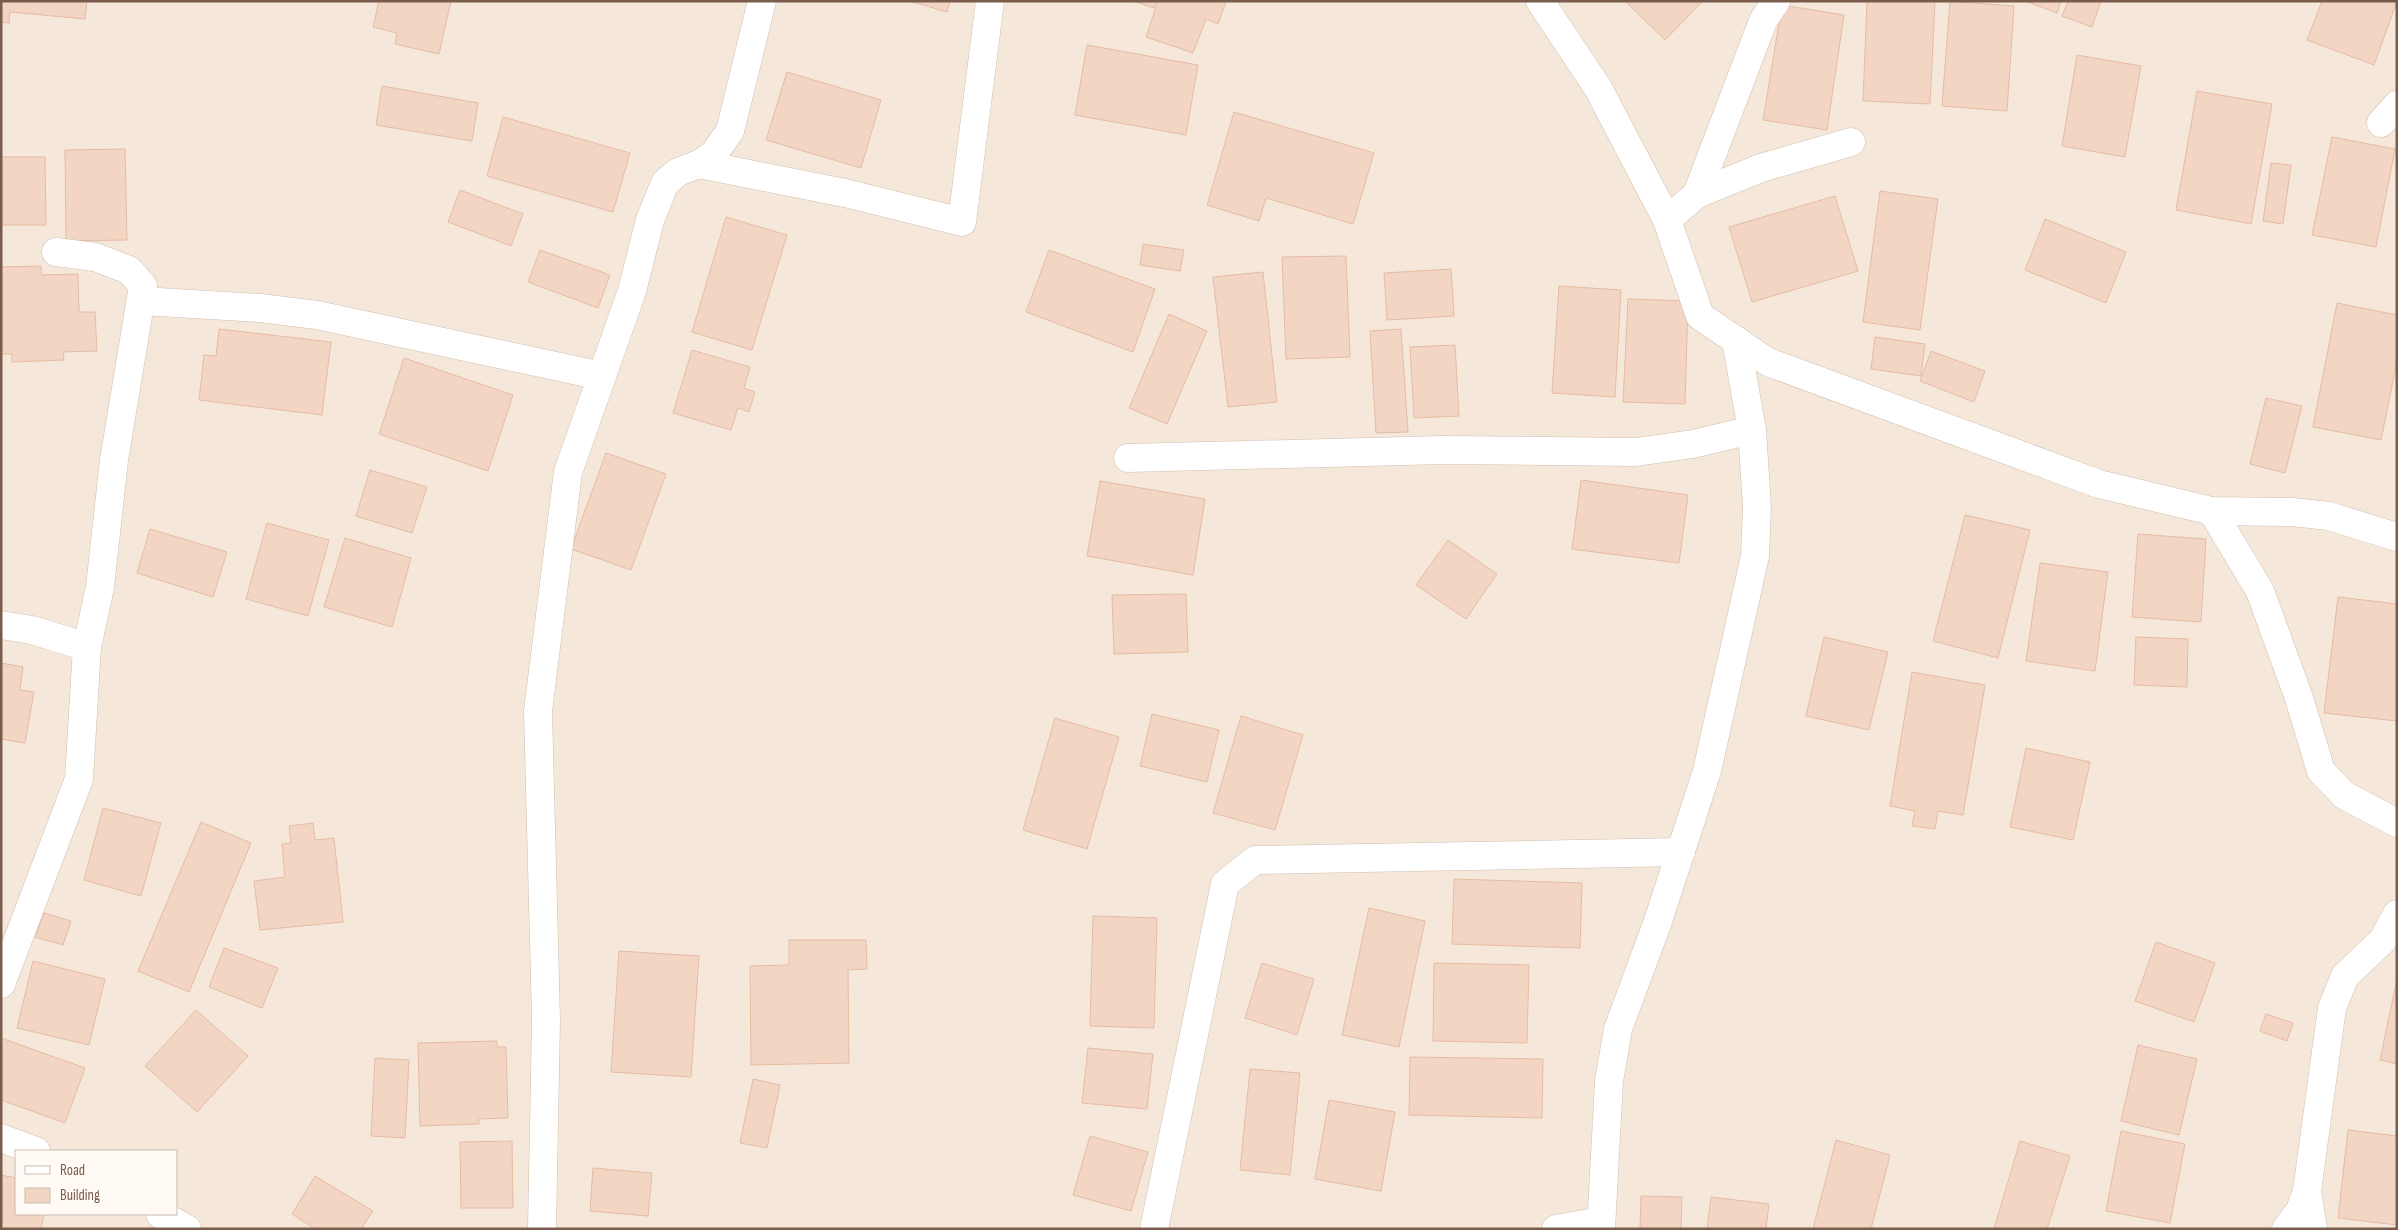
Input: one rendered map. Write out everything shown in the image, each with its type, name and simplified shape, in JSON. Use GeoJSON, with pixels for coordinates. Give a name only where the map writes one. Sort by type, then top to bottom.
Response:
{"type":"FeatureCollection","features":[{"type":"Feature","properties":{"kind":"street"},"geometry":{"type":"LineString","coordinates":[[542,1229],[546,1020],[538,711],[568,472],[632,292],[650,220],[665,183],[678,172],[699,164],[712,155],[730,131],[762,1]]}},
{"type":"Feature","properties":{"kind":"street"},"geometry":{"type":"LineString","coordinates":[[699,164],[845,193],[962,222],[990,1]]}},
{"type":"Feature","properties":{"kind":"street"},"geometry":{"type":"LineString","coordinates":[[1540,1],[1598,88],[1667,220],[1700,316],[1768,362],[2099,484],[2212,512],[2292,512],[2329,516],[2397,537]]}},
{"type":"Feature","properties":{"kind":"street"},"geometry":{"type":"LineString","coordinates":[[1697,194],[1763,21],[1776,1]]}},
{"type":"Feature","properties":{"kind":"street"},"geometry":{"type":"LineString","coordinates":[[1667,220],[1697,194],[1761,168],[1851,142]]}},
{"type":"Feature","properties":{"kind":"street"},"geometry":{"type":"LineString","coordinates":[[1,984],[79,780],[87,647],[100,587],[114,460],[143,286],[129,270],[96,257],[56,252]]}},
{"type":"Feature","properties":{"kind":"street"},"geometry":{"type":"LineString","coordinates":[[141,301],[260,308],[317,315],[602,376]]}},
{"type":"Feature","properties":{"kind":"street"},"geometry":{"type":"LineString","coordinates":[[1556,1229],[1601,1225],[1609,1080],[1618,1029],[1681,852],[1707,772],[1756,556],[1757,507],[1750,421],[1736,340]]}},
{"type":"Feature","properties":{"kind":"street"},"geometry":{"type":"LineString","coordinates":[[1750,421],[1768,362]]}},
{"type":"Feature","properties":{"kind":"street"},"geometry":{"type":"LineString","coordinates":[[1128,458],[1444,450],[1636,452],[1693,444],[1750,421]]}},
{"type":"Feature","properties":{"kind":"street"},"geometry":{"type":"LineString","coordinates":[[2212,512],[2260,591],[2299,698],[2321,771],[2344,795],[2397,824]]}},
{"type":"Feature","properties":{"kind":"street"},"geometry":{"type":"LineString","coordinates":[[1,625],[32,630],[87,647]]}},
{"type":"Feature","properties":{"kind":"street"},"geometry":{"type":"LineString","coordinates":[[1154,1229],[1225,884],[1255,860],[1681,852]]}},
{"type":"Feature","properties":{"kind":"street"},"geometry":{"type":"LineString","coordinates":[[2286,1229],[2300,1210],[2307,1191],[2332,1008],[2345,976],[2383,940],[2397,914]]}},
{"type":"Feature","properties":{"kind":"street"},"geometry":{"type":"LineString","coordinates":[[1,1138],[33,1150]]}},
{"type":"Feature","properties":{"kind":"street"},"geometry":{"type":"LineString","coordinates":[[2307,1191],[2313,1229]]}},
{"type":"Feature","properties":{"kind":"street"},"geometry":{"type":"LineString","coordinates":[[162,1215],[187,1229]]}},
{"type":"Feature","properties":{"kind":"shaded area"},"geometry":{"type":"Polygon","coordinates":[[[1,1],[2397,1],[2397,1229],[1,1229],[1,1]]]}},
{"type":"Feature","properties":{"kind":"building"},"geometry":{"type":"Polygon","coordinates":[[[1,1],[87,1],[85,19],[10,12],[9,23],[1,22],[1,1]]]}},
{"type":"Feature","properties":{"kind":"building"},"geometry":{"type":"Polygon","coordinates":[[[379,1],[451,1],[439,54],[395,44],[397,33],[373,27],[379,1]]]}},
{"type":"Feature","properties":{"kind":"building"},"geometry":{"type":"Polygon","coordinates":[[[910,1],[950,1],[947,12],[910,1]]]}},
{"type":"Feature","properties":{"kind":"building"},"geometry":{"type":"Polygon","coordinates":[[[1133,1],[1156,1],[1154,8],[1133,1]]]}},
{"type":"Feature","properties":{"kind":"building"},"geometry":{"type":"Polygon","coordinates":[[[1158,1],[1226,1],[1218,24],[1206,19],[1193,53],[1146,37],[1158,1]]]}},
{"type":"Feature","properties":{"kind":"building"},"geometry":{"type":"Polygon","coordinates":[[[1625,1],[1703,1],[1665,40],[1625,1]]]}},
{"type":"Feature","properties":{"kind":"building"},"geometry":{"type":"Polygon","coordinates":[[[1867,1],[1935,1],[1930,104],[1863,101],[1867,1]]]}},
{"type":"Feature","properties":{"kind":"building"},"geometry":{"type":"Polygon","coordinates":[[[1950,1],[2014,6],[2007,111],[1942,106],[1950,1]]]}},
{"type":"Feature","properties":{"kind":"building"},"geometry":{"type":"Polygon","coordinates":[[[2025,1],[2061,1],[2057,13],[2025,1]]]}},
{"type":"Feature","properties":{"kind":"building"},"geometry":{"type":"Polygon","coordinates":[[[2068,1],[2101,1],[2092,27],[2062,16],[2068,1]]]}},
{"type":"Feature","properties":{"kind":"building"},"geometry":{"type":"Polygon","coordinates":[[[2322,1],[2397,1],[2374,65],[2307,40],[2322,1]]]}},
{"type":"Feature","properties":{"kind":"building"},"geometry":{"type":"Polygon","coordinates":[[[1782,5],[1844,15],[1827,130],[1763,120],[1782,5]]]}},
{"type":"Feature","properties":{"kind":"building"},"geometry":{"type":"Polygon","coordinates":[[[1087,45],[1198,65],[1186,135],[1075,115],[1087,45]]]}},
{"type":"Feature","properties":{"kind":"building"},"geometry":{"type":"Polygon","coordinates":[[[2077,55],[2141,66],[2125,157],[2062,146],[2077,55]]]}},
{"type":"Feature","properties":{"kind":"building"},"geometry":{"type":"Polygon","coordinates":[[[787,72],[881,100],[861,168],[766,140],[787,72]]]}},
{"type":"Feature","properties":{"kind":"building"},"geometry":{"type":"Polygon","coordinates":[[[382,86],[478,103],[472,141],[376,125],[382,86]]]}},
{"type":"Feature","properties":{"kind":"building"},"geometry":{"type":"Polygon","coordinates":[[[2197,91],[2272,104],[2251,224],[2176,210],[2197,91]]]}},
{"type":"Feature","properties":{"kind":"building"},"geometry":{"type":"Polygon","coordinates":[[[1234,112],[1374,153],[1353,224],[1266,198],[1259,221],[1207,205],[1234,112]]]}},
{"type":"Feature","properties":{"kind":"building"},"geometry":{"type":"Polygon","coordinates":[[[503,117],[630,153],[613,212],[487,176],[503,117]]]}},
{"type":"Feature","properties":{"kind":"building"},"geometry":{"type":"Polygon","coordinates":[[[2332,137],[2395,149],[2376,247],[2312,235],[2332,137]]]}},
{"type":"Feature","properties":{"kind":"building"},"geometry":{"type":"Polygon","coordinates":[[[125,149],[127,240],[66,241],[65,150],[125,149]]]}},
{"type":"Feature","properties":{"kind":"building"},"geometry":{"type":"Polygon","coordinates":[[[1,157],[45,157],[46,225],[1,225],[1,157]]]}},
{"type":"Feature","properties":{"kind":"building"},"geometry":{"type":"Polygon","coordinates":[[[2271,163],[2291,165],[2283,224],[2263,221],[2271,163]]]}},
{"type":"Feature","properties":{"kind":"building"},"geometry":{"type":"Polygon","coordinates":[[[460,190],[523,214],[511,246],[448,222],[460,190]]]}},
{"type":"Feature","properties":{"kind":"building"},"geometry":{"type":"Polygon","coordinates":[[[1880,191],[1938,199],[1920,330],[1863,322],[1880,191]]]}},
{"type":"Feature","properties":{"kind":"building"},"geometry":{"type":"Polygon","coordinates":[[[1835,196],[1858,271],[1752,302],[1729,227],[1835,196]]]}},
{"type":"Feature","properties":{"kind":"building"},"geometry":{"type":"Polygon","coordinates":[[[726,217],[787,235],[752,350],[692,332],[726,217]]]}},
{"type":"Feature","properties":{"kind":"building"},"geometry":{"type":"Polygon","coordinates":[[[2045,219],[2126,252],[2106,303],[2025,270],[2045,219]]]}},
{"type":"Feature","properties":{"kind":"building"},"geometry":{"type":"Polygon","coordinates":[[[1143,244],[1184,250],[1180,271],[1140,265],[1143,244]]]}},
{"type":"Feature","properties":{"kind":"building"},"geometry":{"type":"Polygon","coordinates":[[[540,250],[610,275],[598,308],[528,282],[540,250]]]}},
{"type":"Feature","properties":{"kind":"building"},"geometry":{"type":"Polygon","coordinates":[[[1049,250],[1155,289],[1133,352],[1026,312],[1049,250]]]}},
{"type":"Feature","properties":{"kind":"building"},"geometry":{"type":"Polygon","coordinates":[[[1346,256],[1350,357],[1286,359],[1282,257],[1346,256]]]}},
{"type":"Feature","properties":{"kind":"building"},"geometry":{"type":"Polygon","coordinates":[[[41,266],[42,275],[78,274],[79,312],[95,312],[97,351],[63,352],[64,360],[12,362],[12,354],[1,354],[1,267],[41,266]]]}},
{"type":"Feature","properties":{"kind":"building"},"geometry":{"type":"Polygon","coordinates":[[[1451,269],[1454,316],[1387,320],[1384,273],[1451,269]]]}},
{"type":"Feature","properties":{"kind":"building"},"geometry":{"type":"Polygon","coordinates":[[[1263,272],[1277,402],[1228,407],[1213,277],[1263,272]]]}},
{"type":"Feature","properties":{"kind":"building"},"geometry":{"type":"Polygon","coordinates":[[[1559,286],[1621,290],[1615,397],[1552,393],[1559,286]]]}},
{"type":"Feature","properties":{"kind":"building"},"geometry":{"type":"Polygon","coordinates":[[[1628,299],[1688,301],[1685,404],[1623,402],[1628,299]]]}},
{"type":"Feature","properties":{"kind":"building"},"geometry":{"type":"Polygon","coordinates":[[[2337,303],[2397,315],[2397,361],[2381,440],[2313,427],[2337,303]]]}},
{"type":"Feature","properties":{"kind":"building"},"geometry":{"type":"Polygon","coordinates":[[[1169,314],[1207,331],[1167,424],[1129,408],[1169,314]]]}},
{"type":"Feature","properties":{"kind":"building"},"geometry":{"type":"Polygon","coordinates":[[[219,329],[331,342],[322,415],[199,400],[204,355],[216,356],[219,329]]]}},
{"type":"Feature","properties":{"kind":"building"},"geometry":{"type":"Polygon","coordinates":[[[1401,329],[1408,432],[1376,433],[1370,331],[1401,329]]]}},
{"type":"Feature","properties":{"kind":"building"},"geometry":{"type":"Polygon","coordinates":[[[1875,337],[1925,344],[1921,376],[1871,369],[1875,337]]]}},
{"type":"Feature","properties":{"kind":"building"},"geometry":{"type":"Polygon","coordinates":[[[1455,345],[1459,416],[1414,418],[1410,347],[1455,345]]]}},
{"type":"Feature","properties":{"kind":"building"},"geometry":{"type":"Polygon","coordinates":[[[692,350],[750,367],[744,388],[755,392],[749,412],[738,408],[731,430],[673,413],[692,350]]]}},
{"type":"Feature","properties":{"kind":"building"},"geometry":{"type":"Polygon","coordinates":[[[1931,351],[1985,371],[1974,402],[1920,381],[1931,351]]]}},
{"type":"Feature","properties":{"kind":"building"},"geometry":{"type":"Polygon","coordinates":[[[404,358],[513,395],[488,471],[379,434],[404,358]]]}},
{"type":"Feature","properties":{"kind":"building"},"geometry":{"type":"Polygon","coordinates":[[[2266,398],[2302,406],[2285,473],[2250,464],[2266,398]]]}},
{"type":"Feature","properties":{"kind":"building"},"geometry":{"type":"Polygon","coordinates":[[[606,453],[666,474],[631,570],[571,549],[606,453]]]}},
{"type":"Feature","properties":{"kind":"building"},"geometry":{"type":"Polygon","coordinates":[[[370,470],[427,487],[412,533],[356,516],[370,470]]]}},
{"type":"Feature","properties":{"kind":"building"},"geometry":{"type":"Polygon","coordinates":[[[1581,480],[1688,495],[1679,563],[1572,549],[1581,480]]]}},
{"type":"Feature","properties":{"kind":"building"},"geometry":{"type":"Polygon","coordinates":[[[1100,481],[1205,499],[1193,575],[1087,556],[1100,481]]]}},
{"type":"Feature","properties":{"kind":"building"},"geometry":{"type":"Polygon","coordinates":[[[1965,515],[2030,530],[1998,658],[1933,641],[1965,515]]]}},
{"type":"Feature","properties":{"kind":"building"},"geometry":{"type":"Polygon","coordinates":[[[267,523],[329,540],[308,616],[246,599],[267,523]]]}},
{"type":"Feature","properties":{"kind":"building"},"geometry":{"type":"Polygon","coordinates":[[[150,529],[227,552],[213,597],[137,573],[150,529]]]}},
{"type":"Feature","properties":{"kind":"building"},"geometry":{"type":"Polygon","coordinates":[[[2138,534],[2206,539],[2201,622],[2132,617],[2138,534]]]}},
{"type":"Feature","properties":{"kind":"building"},"geometry":{"type":"Polygon","coordinates":[[[345,538],[411,558],[392,627],[324,607],[345,538]]]}},
{"type":"Feature","properties":{"kind":"building"},"geometry":{"type":"Polygon","coordinates":[[[1448,540],[1497,574],[1466,619],[1416,585],[1448,540]]]}},
{"type":"Feature","properties":{"kind":"building"},"geometry":{"type":"Polygon","coordinates":[[[2040,563],[2108,572],[2095,671],[2026,661],[2040,563]]]}},
{"type":"Feature","properties":{"kind":"building"},"geometry":{"type":"Polygon","coordinates":[[[1186,594],[1188,652],[1114,654],[1112,595],[1186,594]]]}},
{"type":"Feature","properties":{"kind":"building"},"geometry":{"type":"Polygon","coordinates":[[[2338,597],[2397,604],[2397,721],[2324,713],[2338,597]]]}},
{"type":"Feature","properties":{"kind":"building"},"geometry":{"type":"Polygon","coordinates":[[[1824,637],[1888,652],[1869,730],[1806,716],[1824,637]]]}},
{"type":"Feature","properties":{"kind":"building"},"geometry":{"type":"Polygon","coordinates":[[[2136,637],[2188,639],[2187,687],[2134,685],[2136,637]]]}},
{"type":"Feature","properties":{"kind":"building"},"geometry":{"type":"Polygon","coordinates":[[[1,663],[23,667],[20,690],[34,692],[25,743],[1,739],[1,663]]]}},
{"type":"Feature","properties":{"kind":"building"},"geometry":{"type":"Polygon","coordinates":[[[1912,672],[1985,685],[1963,815],[1938,811],[1935,829],[1912,826],[1915,811],[1890,806],[1912,672]]]}},
{"type":"Feature","properties":{"kind":"building"},"geometry":{"type":"Polygon","coordinates":[[[1152,714],[1219,730],[1207,782],[1140,766],[1152,714]]]}},
{"type":"Feature","properties":{"kind":"building"},"geometry":{"type":"Polygon","coordinates":[[[1241,716],[1303,735],[1275,830],[1213,813],[1241,716]]]}},
{"type":"Feature","properties":{"kind":"building"},"geometry":{"type":"Polygon","coordinates":[[[1055,718],[1119,737],[1087,849],[1023,830],[1055,718]]]}},
{"type":"Feature","properties":{"kind":"building"},"geometry":{"type":"Polygon","coordinates":[[[2026,748],[2090,762],[2073,840],[2010,827],[2026,748]]]}},
{"type":"Feature","properties":{"kind":"building"},"geometry":{"type":"Polygon","coordinates":[[[103,808],[161,823],[141,896],[84,880],[103,808]]]}},
{"type":"Feature","properties":{"kind":"building"},"geometry":{"type":"Polygon","coordinates":[[[201,822],[251,843],[189,992],[138,971],[201,822]]]}},
{"type":"Feature","properties":{"kind":"building"},"geometry":{"type":"Polygon","coordinates":[[[313,823],[315,840],[334,838],[343,922],[260,930],[254,881],[285,877],[282,844],[291,843],[289,826],[313,823]]]}},
{"type":"Feature","properties":{"kind":"building"},"geometry":{"type":"Polygon","coordinates":[[[1454,879],[1582,883],[1580,948],[1452,944],[1454,879]]]}},
{"type":"Feature","properties":{"kind":"building"},"geometry":{"type":"Polygon","coordinates":[[[1369,908],[1425,921],[1399,1047],[1342,1035],[1369,908]]]}},
{"type":"Feature","properties":{"kind":"building"},"geometry":{"type":"Polygon","coordinates":[[[44,913],[71,921],[63,945],[35,937],[44,913]]]}},
{"type":"Feature","properties":{"kind":"building"},"geometry":{"type":"Polygon","coordinates":[[[1093,916],[1157,918],[1154,1028],[1090,1026],[1093,916]]]}},
{"type":"Feature","properties":{"kind":"building"},"geometry":{"type":"Polygon","coordinates":[[[789,940],[866,940],[867,969],[848,970],[849,1063],[751,1065],[750,966],[789,965],[789,940]]]}},
{"type":"Feature","properties":{"kind":"building"},"geometry":{"type":"Polygon","coordinates":[[[2156,942],[2215,963],[2194,1022],[2135,1001],[2156,942]]]}},
{"type":"Feature","properties":{"kind":"building"},"geometry":{"type":"Polygon","coordinates":[[[224,948],[278,968],[262,1008],[209,987],[224,948]]]}},
{"type":"Feature","properties":{"kind":"building"},"geometry":{"type":"Polygon","coordinates":[[[619,951],[699,956],[691,1077],[611,1072],[619,951]]]}},
{"type":"Feature","properties":{"kind":"building"},"geometry":{"type":"Polygon","coordinates":[[[33,961],[105,979],[89,1045],[17,1028],[33,961]]]}},
{"type":"Feature","properties":{"kind":"building"},"geometry":{"type":"Polygon","coordinates":[[[1262,963],[1314,979],[1297,1035],[1245,1018],[1262,963]]]}},
{"type":"Feature","properties":{"kind":"building"},"geometry":{"type":"Polygon","coordinates":[[[1434,963],[1529,965],[1527,1043],[1433,1041],[1434,963]]]}},
{"type":"Feature","properties":{"kind":"building"},"geometry":{"type":"Polygon","coordinates":[[[2397,979],[2397,1064],[2380,1060],[2397,979]]]}},
{"type":"Feature","properties":{"kind":"building"},"geometry":{"type":"Polygon","coordinates":[[[196,1010],[248,1056],[197,1112],[145,1066],[196,1010]]]}},
{"type":"Feature","properties":{"kind":"building"},"geometry":{"type":"Polygon","coordinates":[[[2266,1014],[2293,1023],[2287,1041],[2260,1031],[2266,1014]]]}},
{"type":"Feature","properties":{"kind":"building"},"geometry":{"type":"Polygon","coordinates":[[[1,1038],[85,1068],[65,1123],[1,1100],[1,1038]]]}},
{"type":"Feature","properties":{"kind":"building"},"geometry":{"type":"Polygon","coordinates":[[[497,1041],[497,1047],[506,1047],[508,1118],[479,1119],[479,1124],[420,1126],[418,1043],[497,1041]]]}},
{"type":"Feature","properties":{"kind":"building"},"geometry":{"type":"Polygon","coordinates":[[[2138,1045],[2197,1059],[2179,1135],[2121,1121],[2138,1045]]]}},
{"type":"Feature","properties":{"kind":"building"},"geometry":{"type":"Polygon","coordinates":[[[1088,1048],[1153,1054],[1147,1109],[1082,1103],[1088,1048]]]}},
{"type":"Feature","properties":{"kind":"building"},"geometry":{"type":"Polygon","coordinates":[[[1410,1057],[1543,1059],[1542,1118],[1409,1115],[1410,1057]]]}},
{"type":"Feature","properties":{"kind":"building"},"geometry":{"type":"Polygon","coordinates":[[[375,1058],[409,1060],[405,1138],[371,1136],[375,1058]]]}},
{"type":"Feature","properties":{"kind":"building"},"geometry":{"type":"Polygon","coordinates":[[[1250,1069],[1300,1073],[1290,1175],[1240,1170],[1250,1069]]]}},
{"type":"Feature","properties":{"kind":"building"},"geometry":{"type":"Polygon","coordinates":[[[753,1079],[780,1085],[767,1148],[740,1143],[753,1079]]]}},
{"type":"Feature","properties":{"kind":"building"},"geometry":{"type":"Polygon","coordinates":[[[1329,1100],[1395,1112],[1381,1191],[1315,1179],[1329,1100]]]}},
{"type":"Feature","properties":{"kind":"building"},"geometry":{"type":"Polygon","coordinates":[[[2348,1130],[2397,1136],[2397,1225],[2338,1218],[2348,1130]]]}},
{"type":"Feature","properties":{"kind":"building"},"geometry":{"type":"Polygon","coordinates":[[[2121,1131],[2185,1144],[2170,1223],[2106,1211],[2121,1131]]]}},
{"type":"Feature","properties":{"kind":"building"},"geometry":{"type":"Polygon","coordinates":[[[1090,1136],[1148,1152],[1131,1211],[1073,1195],[1090,1136]]]}},
{"type":"Feature","properties":{"kind":"building"},"geometry":{"type":"Polygon","coordinates":[[[1836,1140],[1890,1155],[1871,1229],[1813,1229],[1836,1140]]]}},
{"type":"Feature","properties":{"kind":"building"},"geometry":{"type":"Polygon","coordinates":[[[512,1141],[513,1208],[461,1208],[460,1142],[512,1141]]]}},
{"type":"Feature","properties":{"kind":"building"},"geometry":{"type":"Polygon","coordinates":[[[2020,1141],[2070,1156],[2047,1229],[1994,1229],[2020,1141]]]}},
{"type":"Feature","properties":{"kind":"building"},"geometry":{"type":"Polygon","coordinates":[[[593,1168],[652,1173],[648,1216],[590,1211],[593,1168]]]}},
{"type":"Feature","properties":{"kind":"building"},"geometry":{"type":"Polygon","coordinates":[[[1,1175],[15,1178],[15,1215],[44,1215],[41,1229],[1,1229],[1,1175]]]}},
{"type":"Feature","properties":{"kind":"building"},"geometry":{"type":"Polygon","coordinates":[[[315,1176],[373,1211],[362,1227],[365,1229],[315,1229],[292,1214],[315,1176]]]}},
{"type":"Feature","properties":{"kind":"building"},"geometry":{"type":"Polygon","coordinates":[[[1641,1196],[1682,1197],[1681,1229],[1640,1229],[1641,1196]]]}},
{"type":"Feature","properties":{"kind":"building"},"geometry":{"type":"Polygon","coordinates":[[[1711,1197],[1769,1204],[1766,1229],[1707,1229],[1711,1197]]]}}]}
